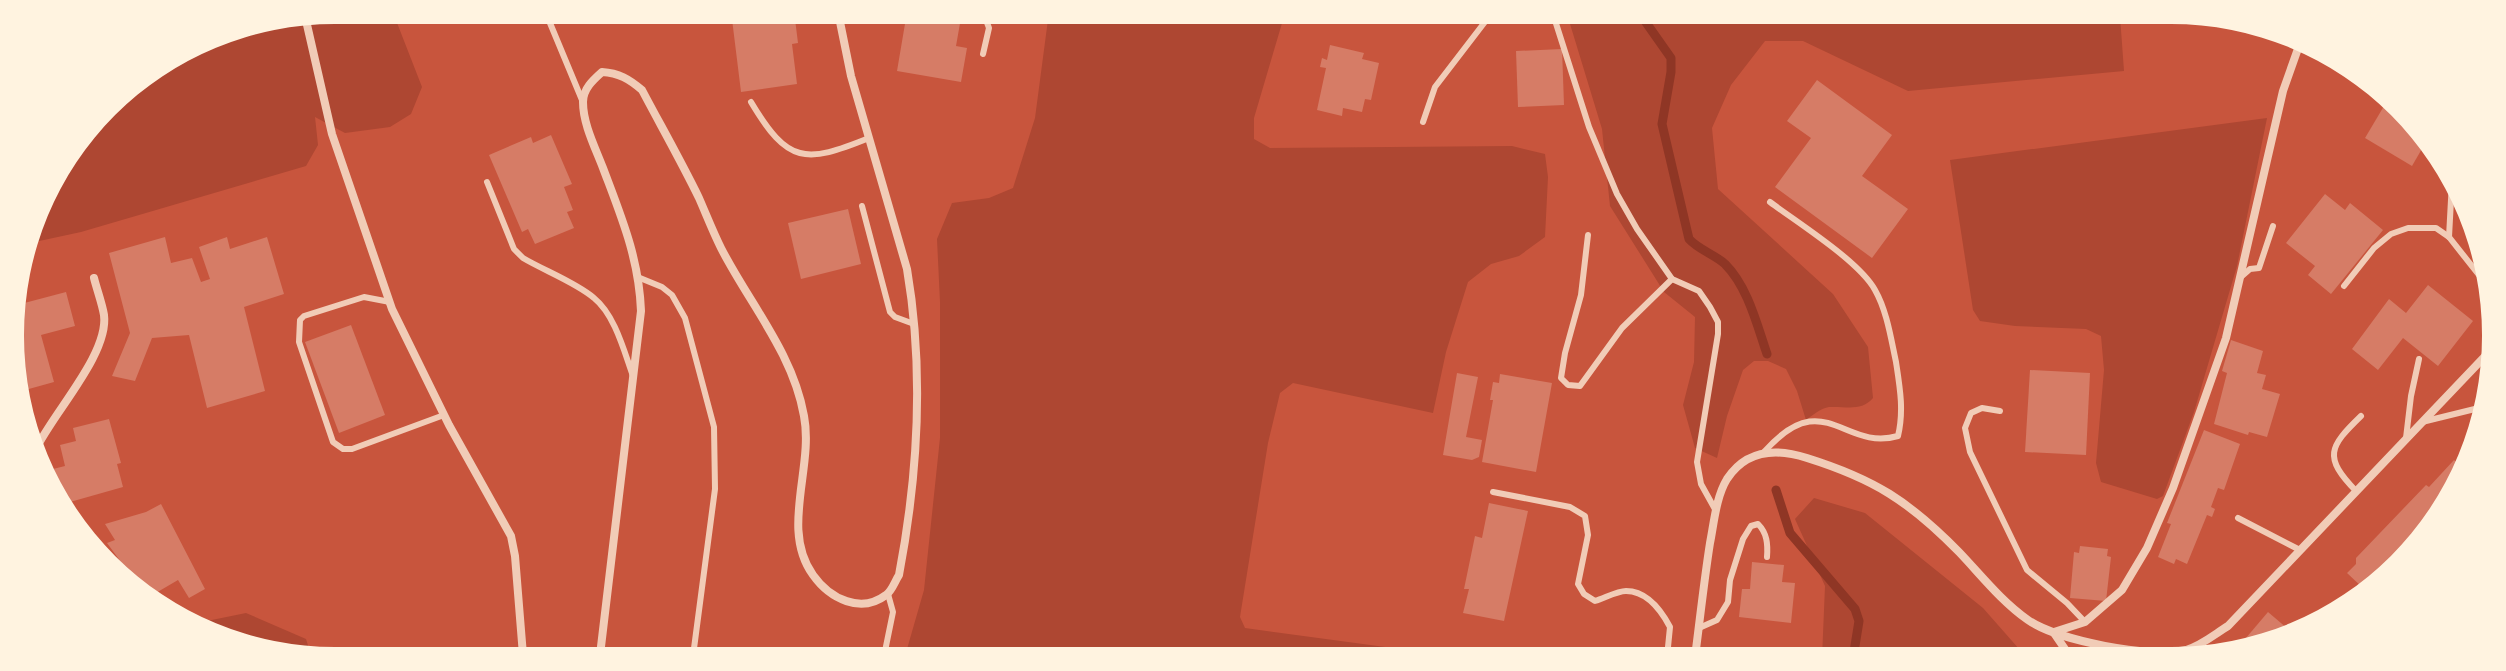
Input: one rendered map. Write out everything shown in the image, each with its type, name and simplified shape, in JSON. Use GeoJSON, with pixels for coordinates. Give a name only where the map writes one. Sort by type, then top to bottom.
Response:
{"type":"FeatureCollection","features":[{"type":"Feature","properties":{"kind":"street"},"geometry":{"type":"LineString","coordinates":[[601,647],[641,311],[640,278],[628,234],[588,129],[582,100],[590,82],[602,72],[629,79],[642,90],[698,197],[721,249],[780,350],[799,390],[805,419],[806,452],[799,549],[813,575],[825,589],[846,602],[864,605],[888,594],[899,575],[915,443],[917,389],[914,324],[907,269],[851,76],[840,24]]}},
{"type":"Feature","properties":{"kind":"street"},"geometry":{"type":"LineString","coordinates":[[307,26],[332,134],[390,302],[444,415],[514,543],[522,647]]}},
{"type":"Feature","properties":{"kind":"street"},"geometry":{"type":"LineString","coordinates":[[2053,633],[2085,622],[2122,590],[2147,548],[2200,418],[2226,338],[2279,106],[2297,51]]}},
{"type":"Feature","properties":{"kind":"street"},"geometry":{"type":"LineString","coordinates":[[42,438],[94,357],[102,336],[104,316],[94,278]]}},
{"type":"Feature","properties":{"kind":"street"},"geometry":{"type":"LineString","coordinates":[[2193,646],[2228,626],[2481,361]]}},
{"type":"Feature","properties":{"kind":"street"},"geometry":{"type":"LineString","coordinates":[[1696,647],[1716,511],[1726,480],[1747,458],[1764,452],[1779,452],[1842,469],[1894,494],[1957,550],[2005,601],[2030,621],[2053,633],[2120,647]]}},
{"type":"Feature","properties":{"kind":"street"},"geometry":{"type":"LineString","coordinates":[[2053,633],[2063,647]]}},
{"type":"Feature","properties":{"kind":"lane"},"geometry":{"type":"LineString","coordinates":[[550,24],[582,100]]}},
{"type":"Feature","properties":{"kind":"lane"},"geometry":{"type":"LineString","coordinates":[[983,54],[988,24]]}},
{"type":"Feature","properties":{"kind":"lane"},"geometry":{"type":"LineString","coordinates":[[1423,122],[1435,87],[1483,24]]}},
{"type":"Feature","properties":{"kind":"lane"},"geometry":{"type":"LineString","coordinates":[[1556,24],[1589,127],[1617,194],[1672,279],[1699,291],[1718,322],[1697,462],[1701,484],[1716,511]]}},
{"type":"Feature","properties":{"kind":"lane"},"geometry":{"type":"LineString","coordinates":[[751,102],[776,141],[795,152],[818,156],[869,138]]}},
{"type":"Feature","properties":{"kind":"lane"},"geometry":{"type":"LineString","coordinates":[[487,182],[514,249],[523,258],[595,298],[613,326],[634,379]]}},
{"type":"Feature","properties":{"kind":"lane"},"geometry":{"type":"LineString","coordinates":[[2449,237],[2451,200]]}},
{"type":"Feature","properties":{"kind":"lane"},"geometry":{"type":"LineString","coordinates":[[1764,452],[1777,437],[1813,420],[1828,421],[1881,441],[1898,436],[1902,419],[1901,389],[1889,330],[1875,290],[1844,257],[1770,202]]}},
{"type":"Feature","properties":{"kind":"lane"},"geometry":{"type":"LineString","coordinates":[[862,206],[890,312],[914,324]]}},
{"type":"Feature","properties":{"kind":"lane"},"geometry":{"type":"LineString","coordinates":[[2242,276],[2250,269],[2259,268],[2273,226]]}},
{"type":"Feature","properties":{"kind":"lane"},"geometry":{"type":"LineString","coordinates":[[2344,286],[2374,248],[2391,234],[2408,228],[2436,228],[2449,237],[2475,270]]}},
{"type":"Feature","properties":{"kind":"lane"},"geometry":{"type":"LineString","coordinates":[[1588,235],[1581,295],[1561,378],[1568,385],[1580,386],[1622,328],[1672,279]]}},
{"type":"Feature","properties":{"kind":"lane"},"geometry":{"type":"LineString","coordinates":[[640,278],[672,295],[685,318],[714,427],[715,489],[694,647]]}},
{"type":"Feature","properties":{"kind":"lane"},"geometry":{"type":"LineString","coordinates":[[390,302],[364,297],[304,316],[300,320],[299,342],[333,442],[343,449],[352,449],[444,415]]}},
{"type":"Feature","properties":{"kind":"lane"},"geometry":{"type":"LineString","coordinates":[[2406,438],[2419,359]]}},
{"type":"Feature","properties":{"kind":"lane"},"geometry":{"type":"LineString","coordinates":[[2000,411],[1982,408],[1971,413],[1965,428],[1970,452],[2027,570],[2085,622]]}},
{"type":"Feature","properties":{"kind":"lane"},"geometry":{"type":"LineString","coordinates":[[2422,422],[2473,410]]}},
{"type":"Feature","properties":{"kind":"lane"},"geometry":{"type":"LineString","coordinates":[[2356,491],[2339,473],[2332,457],[2335,445],[2361,416]]}},
{"type":"Feature","properties":{"kind":"lane"},"geometry":{"type":"LineString","coordinates":[[1493,492],[1570,507],[1585,516],[1588,535],[1578,584],[1584,594],[1595,601],[1623,590],[1639,593],[1653,603],[1670,627],[1668,647]]}},
{"type":"Feature","properties":{"kind":"lane"},"geometry":{"type":"LineString","coordinates":[[2238,518],[2300,550]]}},
{"type":"Feature","properties":{"kind":"lane"},"geometry":{"type":"LineString","coordinates":[[1699,628],[1717,620],[1728,602],[1730,580],[1743,539],[1751,526],[1758,524],[1763,529],[1768,544],[1767,557]]}},
{"type":"Feature","properties":{"kind":"lane"},"geometry":{"type":"LineString","coordinates":[[886,647],[893,612],[888,594]]}},
{"type":"Feature","properties":{"kind":"shaded area"},"geometry":{"type":"Polygon","coordinates":[[[397,24],[422,87],[411,114],[390,127],[345,133],[315,117],[318,145],[306,166],[81,232],[39,241],[56,198],[76,162],[115,115],[162,76],[216,48],[275,30],[315,25],[397,24]]]}},
{"type":"Feature","properties":{"kind":"shaded area"},"geometry":{"type":"Polygon","coordinates":[[[1047,24],[1282,24],[1254,118],[1254,139],[1270,148],[1512,146],[1545,154],[1548,177],[1545,237],[1519,256],[1491,264],[1468,282],[1446,352],[1433,413],[1293,383],[1280,393],[1268,443],[1240,617],[1245,628],[1385,647],[908,647],[924,590],[940,438],[937,239],[952,203],[989,198],[1013,188],[1035,118],[1047,24]]]}},
{"type":"Feature","properties":{"kind":"shaded area"},"geometry":{"type":"Polygon","coordinates":[[[1570,24],[2121,24],[2124,71],[1908,91],[1803,41],[1765,41],[1731,85],[1712,128],[1718,189],[1833,294],[1868,347],[1873,398],[1858,407],[1826,408],[1806,420],[1786,369],[1768,361],[1754,361],[1743,370],[1717,458],[1695,448],[1683,405],[1694,362],[1695,317],[1664,292],[1610,206],[1602,129],[1570,24]]]}},
{"type":"Feature","properties":{"kind":"shaded area"},"geometry":{"type":"Polygon","coordinates":[[[2267,118],[2237,266],[2194,412],[2163,496],[2157,499],[2101,482],[2096,463],[2104,370],[2101,336],[2086,329],[1980,321],[1973,310],[1950,160],[2267,118]]]}},
{"type":"Feature","properties":{"kind":"shaded area"},"geometry":{"type":"Polygon","coordinates":[[[1814,498],[1865,513],[1983,608],[2017,647],[1822,647],[1825,586],[1795,519],[1814,498]]]}},
{"type":"Feature","properties":{"kind":"shaded area"},"geometry":{"type":"Polygon","coordinates":[[[246,613],[306,639],[308,645],[255,636],[210,620],[246,613]]]}},
{"type":"Feature","properties":{"kind":"building"},"geometry":{"type":"Polygon","coordinates":[[[733,24],[796,24],[798,43],[792,44],[797,84],[741,92],[733,24]]]}},
{"type":"Feature","properties":{"kind":"building"},"geometry":{"type":"Polygon","coordinates":[[[905,24],[960,24],[956,46],[967,48],[961,82],[897,71],[905,24]]]}},
{"type":"Feature","properties":{"kind":"building"},"geometry":{"type":"Polygon","coordinates":[[[1330,45],[1364,53],[1362,59],[1379,63],[1371,100],[1365,99],[1362,112],[1343,108],[1342,116],[1317,110],[1326,68],[1320,67],[1322,58],[1327,60],[1330,45]]]}},
{"type":"Feature","properties":{"kind":"building"},"geometry":{"type":"Polygon","coordinates":[[[1562,49],[1564,105],[1518,107],[1516,51],[1562,49]]]}},
{"type":"Feature","properties":{"kind":"building"},"geometry":{"type":"Polygon","coordinates":[[[1817,80],[1892,135],[1862,176],[1908,209],[1872,258],[1775,187],[1811,138],[1787,121],[1817,80]]]}},
{"type":"Feature","properties":{"kind":"building"},"geometry":{"type":"Polygon","coordinates":[[[2383,108],[2421,150],[2412,166],[2365,138],[2383,108]]]}},
{"type":"Feature","properties":{"kind":"building"},"geometry":{"type":"Polygon","coordinates":[[[551,135],[572,184],[564,187],[573,210],[567,212],[574,228],[535,244],[528,229],[522,232],[489,155],[531,137],[533,143],[551,135]]]}},
{"type":"Feature","properties":{"kind":"building"},"geometry":{"type":"Polygon","coordinates":[[[2325,194],[2345,210],[2350,203],[2383,230],[2331,294],[2308,275],[2315,266],[2286,243],[2325,194]]]}},
{"type":"Feature","properties":{"kind":"building"},"geometry":{"type":"Polygon","coordinates":[[[848,209],[861,264],[801,279],[788,223],[848,209]]]}},
{"type":"Feature","properties":{"kind":"building"},"geometry":{"type":"Polygon","coordinates":[[[165,237],[171,263],[192,258],[201,282],[210,279],[199,247],[227,237],[230,249],[267,237],[284,294],[244,307],[265,391],[207,408],[189,335],[152,338],[135,381],[112,376],[130,333],[109,253],[165,237]]]}},
{"type":"Feature","properties":{"kind":"building"},"geometry":{"type":"Polygon","coordinates":[[[2428,285],[2473,321],[2438,366],[2403,338],[2378,370],[2352,349],[2389,299],[2406,313],[2428,285]]]}},
{"type":"Feature","properties":{"kind":"building"},"geometry":{"type":"Polygon","coordinates":[[[66,292],[75,326],[41,335],[54,382],[29,389],[24,336],[26,302],[66,292]]]}},
{"type":"Feature","properties":{"kind":"building"},"geometry":{"type":"Polygon","coordinates":[[[351,325],[385,415],[339,433],[305,342],[351,325]]]}},
{"type":"Feature","properties":{"kind":"building"},"geometry":{"type":"Polygon","coordinates":[[[2231,340],[2263,351],[2257,373],[2266,375],[2262,389],[2280,394],[2267,437],[2249,432],[2248,435],[2214,424],[2227,373],[2222,371],[2231,340]]]}},
{"type":"Feature","properties":{"kind":"building"},"geometry":{"type":"Polygon","coordinates":[[[2030,370],[2090,373],[2086,455],[2025,452],[2030,370]]]}},
{"type":"Feature","properties":{"kind":"building"},"geometry":{"type":"Polygon","coordinates":[[[1457,373],[1478,377],[1466,437],[1482,440],[1479,457],[1472,460],[1443,455],[1457,373]]]}},
{"type":"Feature","properties":{"kind":"building"},"geometry":{"type":"Polygon","coordinates":[[[1500,374],[1552,383],[1536,472],[1482,462],[1493,400],[1490,400],[1493,382],[1499,383],[1500,374]]]}},
{"type":"Feature","properties":{"kind":"building"},"geometry":{"type":"Polygon","coordinates":[[[109,419],[121,463],[117,464],[123,487],[72,501],[54,469],[65,466],[60,445],[76,441],[73,428],[109,419]]]}},
{"type":"Feature","properties":{"kind":"building"},"geometry":{"type":"Polygon","coordinates":[[[2204,430],[2240,444],[2224,490],[2218,488],[2211,507],[2215,509],[2212,517],[2207,515],[2187,564],[2176,559],[2174,564],[2158,557],[2171,524],[2167,523],[2204,430]]]}},
{"type":"Feature","properties":{"kind":"building"},"geometry":{"type":"Polygon","coordinates":[[[2455,461],[2418,525],[2391,556],[2359,584],[2347,573],[2356,564],[2356,558],[2426,485],[2429,487],[2455,461]]]}},
{"type":"Feature","properties":{"kind":"building"},"geometry":{"type":"Polygon","coordinates":[[[1489,503],[1528,511],[1504,621],[1463,613],[1469,589],[1464,589],[1475,536],[1482,538],[1489,503]]]}},
{"type":"Feature","properties":{"kind":"building"},"geometry":{"type":"Polygon","coordinates":[[[161,504],[205,589],[189,598],[178,580],[158,592],[120,561],[107,543],[115,540],[105,524],[146,512],[161,504]]]}},
{"type":"Feature","properties":{"kind":"building"},"geometry":{"type":"Polygon","coordinates":[[[2080,546],[2108,549],[2107,556],[2111,557],[2106,601],[2070,598],[2074,552],[2079,553],[2080,546]]]}},
{"type":"Feature","properties":{"kind":"building"},"geometry":{"type":"Polygon","coordinates":[[[1752,562],[1784,565],[1782,582],[1795,583],[1791,623],[1739,617],[1742,589],[1750,589],[1752,562]]]}},
{"type":"Feature","properties":{"kind":"building"},"geometry":{"type":"Polygon","coordinates":[[[2268,612],[2284,625],[2271,630],[2247,637],[2268,612]]]}},
{"type":"Feature","properties":{"kind":"waterway"},"geometry":{"type":"LineString","coordinates":[[1647,24],[1671,58],[1662,124],[1689,239],[1733,273],[1751,307],[1767,354]]}},
{"type":"Feature","properties":{"kind":"waterway"},"geometry":{"type":"LineString","coordinates":[[1776,490],[1790,533],[1855,609],[1859,621],[1855,647]]}}]}
